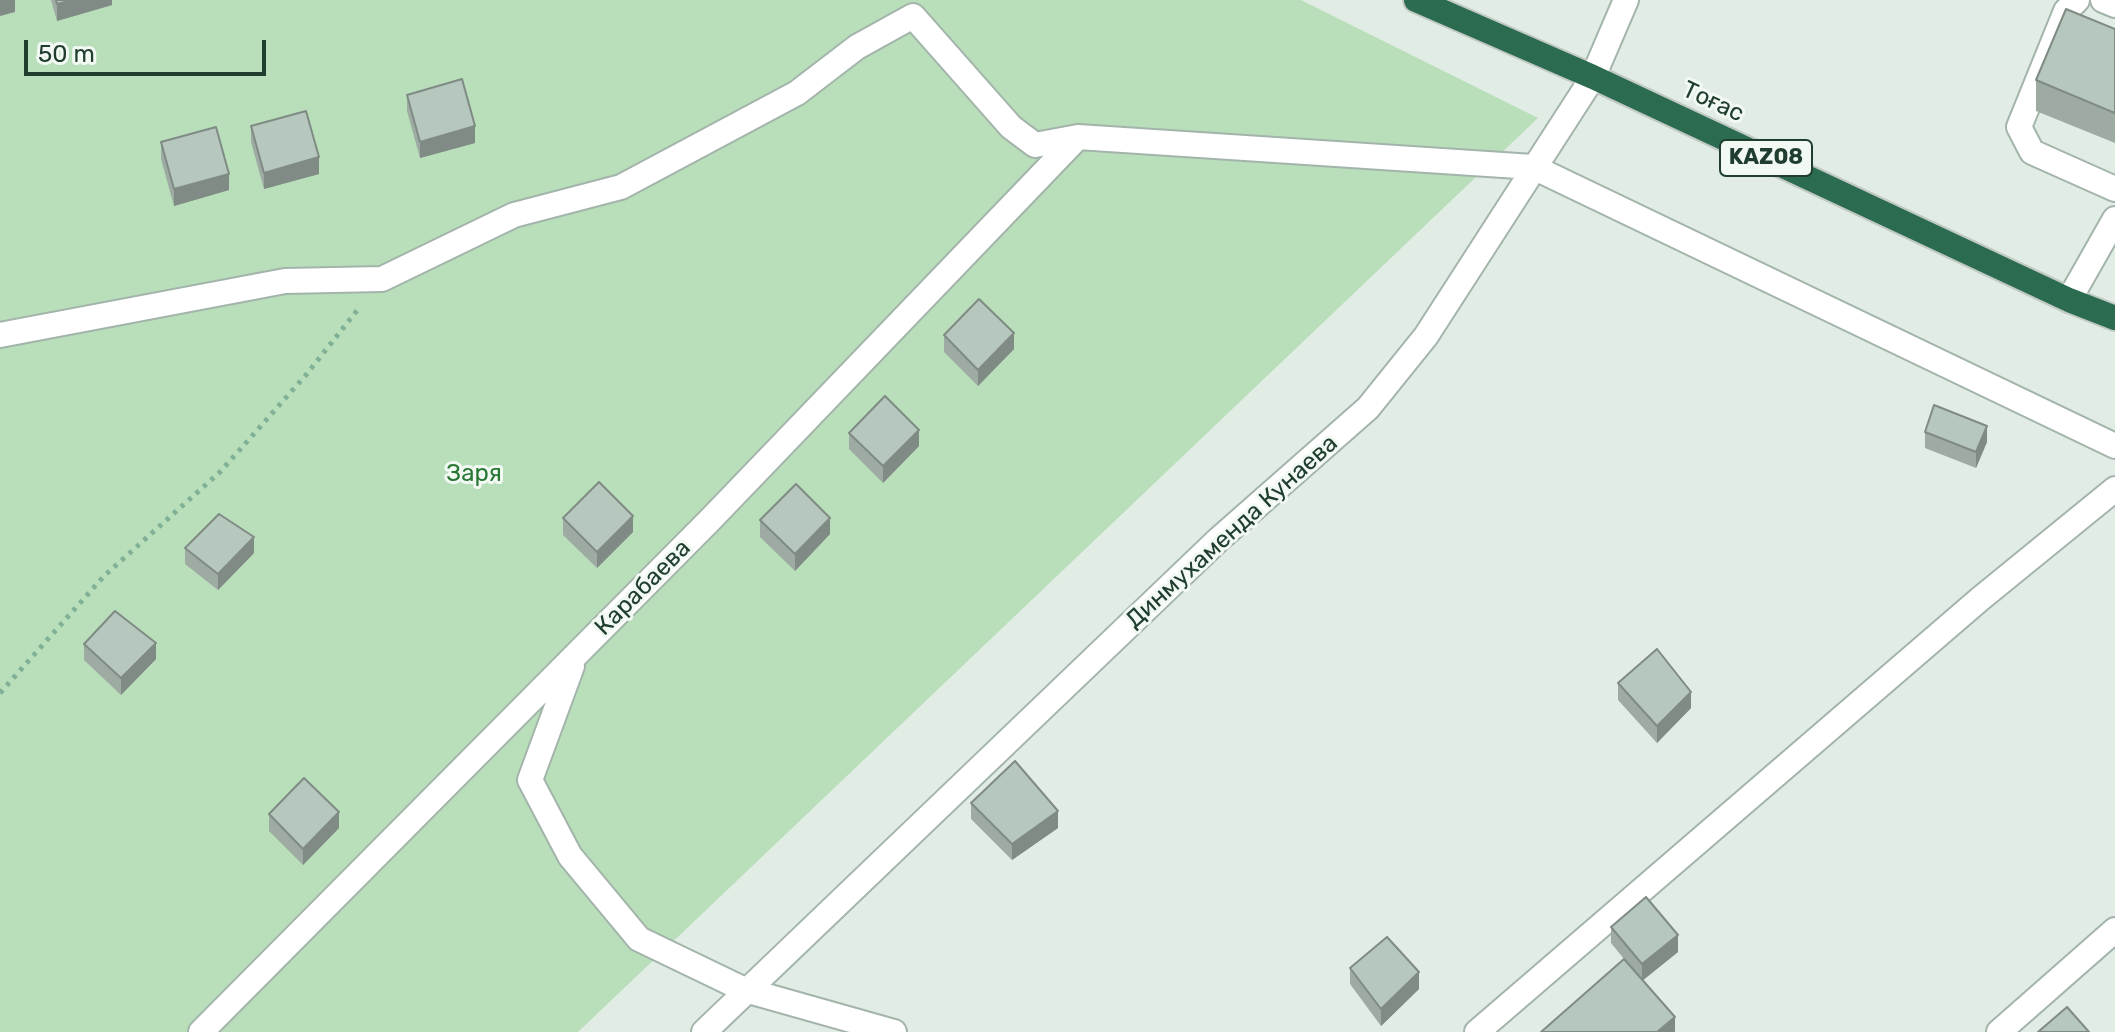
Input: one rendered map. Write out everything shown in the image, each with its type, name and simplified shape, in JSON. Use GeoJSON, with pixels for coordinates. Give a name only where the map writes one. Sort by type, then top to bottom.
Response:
{"type":"FeatureCollection","features":[{"type":"Feature","properties":{"kind":"highway","name":"Тоғас"},"geometry":{"type":"LineString","coordinates":[[1416,0],[1593,77],[2069,300],[2115,318]]}},
{"type":"Feature","properties":{"kind":"street","name":"Динмухаменда Кунаева"},"geometry":{"type":"LineString","coordinates":[[704,1032],[1218,540],[1368,408],[1426,336],[1593,77],[1626,0]]}},
{"type":"Feature","properties":{"kind":"street"},"geometry":{"type":"LineString","coordinates":[[2077,0],[2066,11],[2019,127],[2032,152],[2115,189]]}},
{"type":"Feature","properties":{"kind":"street"},"geometry":{"type":"LineString","coordinates":[[2103,0],[2115,5]]}},
{"type":"Feature","properties":{"kind":"street"},"geometry":{"type":"LineString","coordinates":[[0,335],[285,281],[382,279],[514,215],[621,187],[797,93],[914,8],[1011,127],[1035,145],[1078,137],[1533,167],[2115,446]]}},
{"type":"Feature","properties":{"kind":"street","name":"Карабаева"},"geometry":{"type":"LineString","coordinates":[[201,1032],[711,519],[1078,137]]}},
{"type":"Feature","properties":{"kind":"street"},"geometry":{"type":"LineString","coordinates":[[2069,300],[2115,219]]}},
{"type":"Feature","properties":{"kind":"street"},"geometry":{"type":"LineString","coordinates":[[1477,1032],[1968,609],[2115,489]]}},
{"type":"Feature","properties":{"kind":"street"},"geometry":{"type":"LineString","coordinates":[[576,656],[530,780],[570,856],[639,939],[745,990],[894,1032]]}},
{"type":"Feature","properties":{"kind":"street"},"geometry":{"type":"LineString","coordinates":[[1999,1032],[2115,930]]}},
{"type":"Feature","properties":{"kind":"path"},"geometry":{"type":"LineString","coordinates":[[0,693],[104,576],[220,472],[306,375],[382,279]]}},
{"type":"Feature","properties":{"kind":"green space","name":"Заря"},"geometry":{"type":"Polygon","coordinates":[[[0,0],[1301,0],[1538,118],[578,1032],[0,1032],[0,0]]]}},
{"type":"Feature","properties":{"kind":"building"},"geometry":{"type":"Polygon","coordinates":[[[2066,9],[2115,29],[2115,113],[2036,80],[2066,9]]]}},
{"type":"Feature","properties":{"kind":"building"},"geometry":{"type":"Polygon","coordinates":[[[462,79],[475,126],[420,142],[407,95],[462,79]]]}},
{"type":"Feature","properties":{"kind":"building"},"geometry":{"type":"Polygon","coordinates":[[[306,111],[319,157],[264,173],[251,126],[306,111]]]}},
{"type":"Feature","properties":{"kind":"building"},"geometry":{"type":"Polygon","coordinates":[[[216,127],[229,174],[174,189],[161,142],[216,127]]]}},
{"type":"Feature","properties":{"kind":"building"},"geometry":{"type":"Polygon","coordinates":[[[979,299],[1014,333],[978,370],[944,335],[979,299]]]}},
{"type":"Feature","properties":{"kind":"building"},"geometry":{"type":"Polygon","coordinates":[[[885,396],[919,430],[883,466],[849,433],[885,396]]]}},
{"type":"Feature","properties":{"kind":"building"},"geometry":{"type":"Polygon","coordinates":[[[1934,405],[1987,426],[1976,452],[1925,432],[1934,405]]]}},
{"type":"Feature","properties":{"kind":"building"},"geometry":{"type":"Polygon","coordinates":[[[599,482],[633,516],[597,552],[563,518],[599,482]]]}},
{"type":"Feature","properties":{"kind":"building"},"geometry":{"type":"Polygon","coordinates":[[[796,484],[830,518],[795,554],[760,520],[796,484]]]}},
{"type":"Feature","properties":{"kind":"building"},"geometry":{"type":"Polygon","coordinates":[[[219,514],[254,537],[218,574],[185,548],[219,514]]]}},
{"type":"Feature","properties":{"kind":"building"},"geometry":{"type":"Polygon","coordinates":[[[115,611],[156,643],[121,678],[84,644],[115,611]]]}},
{"type":"Feature","properties":{"kind":"building"},"geometry":{"type":"Polygon","coordinates":[[[1657,649],[1691,692],[1657,726],[1618,683],[1657,649]]]}},
{"type":"Feature","properties":{"kind":"building"},"geometry":{"type":"Polygon","coordinates":[[[1015,761],[1058,811],[1012,844],[971,803],[1015,761]]]}},
{"type":"Feature","properties":{"kind":"building"},"geometry":{"type":"Polygon","coordinates":[[[304,778],[339,812],[303,849],[269,814],[304,778]]]}},
{"type":"Feature","properties":{"kind":"building"},"geometry":{"type":"Polygon","coordinates":[[[1646,897],[1678,935],[1642,964],[1611,927],[1646,897]]]}},
{"type":"Feature","properties":{"kind":"building"},"geometry":{"type":"Polygon","coordinates":[[[1387,937],[1419,972],[1381,1009],[1350,968],[1387,937]]]}},
{"type":"Feature","properties":{"kind":"building"},"geometry":{"type":"Polygon","coordinates":[[[1624,959],[1675,1017],[1657,1032],[1541,1032],[1624,959]]]}},
{"type":"Feature","properties":{"kind":"building"},"geometry":{"type":"Polygon","coordinates":[[[2067,1007],[2089,1032],[2038,1032],[2067,1007]]]}}]}
